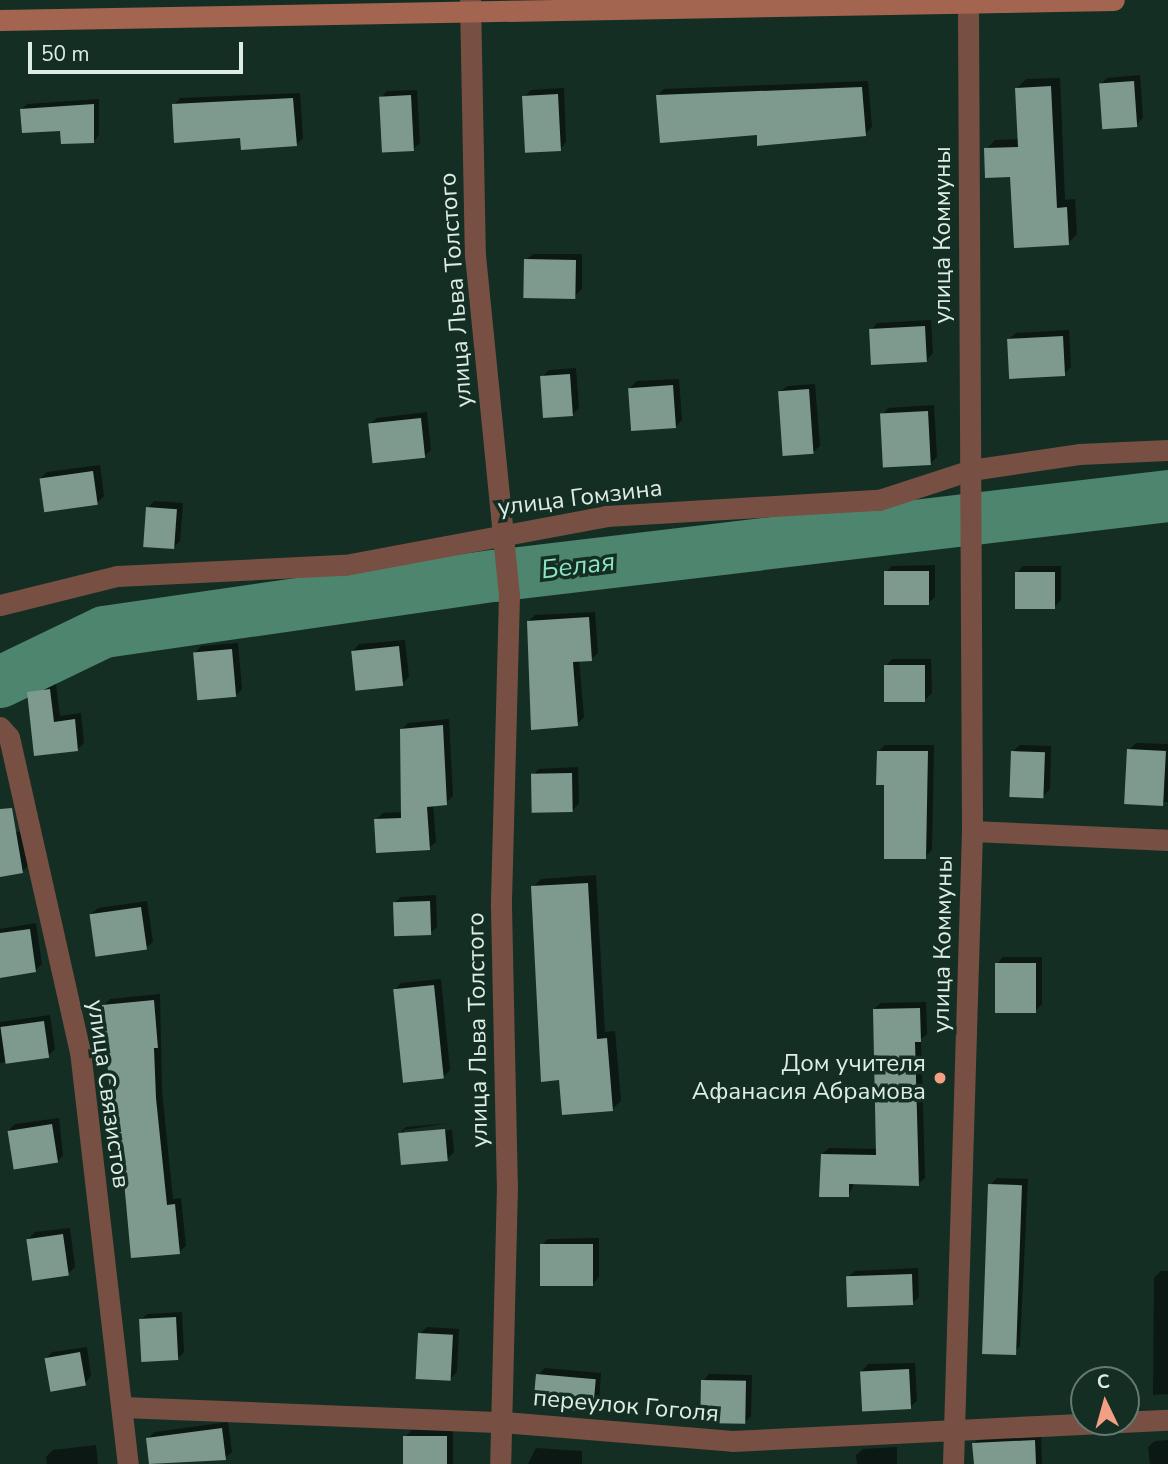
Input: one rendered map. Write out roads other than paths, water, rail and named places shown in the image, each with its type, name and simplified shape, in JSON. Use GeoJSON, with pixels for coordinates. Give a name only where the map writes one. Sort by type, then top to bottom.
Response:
{"type":"FeatureCollection","features":[{"type":"Feature","properties":{"kind":"main road"},"geometry":{"type":"LineString","coordinates":[[0,20],[470,6],[1114,0]]}},
{"type":"Feature","properties":{"kind":"street","name":"улица Коммуны"},"geometry":{"type":"LineString","coordinates":[[953,1464],[951,1430],[972,831],[973,550],[968,2]]}},
{"type":"Feature","properties":{"kind":"street","name":"улица Льва Толстого"},"geometry":{"type":"LineString","coordinates":[[470,6],[475,255],[509,595],[501,906],[507,1185],[500,1464]]}},
{"type":"Feature","properties":{"kind":"street","name":"улица Гомзина"},"geometry":{"type":"LineString","coordinates":[[0,605],[117,576],[345,565],[606,516],[879,500],[971,470],[1079,454],[1168,450]]}},
{"type":"Feature","properties":{"kind":"street","name":"улица Связистов"},"geometry":{"type":"LineString","coordinates":[[4,732],[80,1052],[128,1464]]}},
{"type":"Feature","properties":{"kind":"street"},"geometry":{"type":"LineString","coordinates":[[972,831],[1168,840]]}},
{"type":"Feature","properties":{"kind":"street","name":"переулок Гоголя"},"geometry":{"type":"LineString","coordinates":[[122,1407],[503,1422],[732,1441],[1168,1420]]}},
{"type":"Feature","properties":{"kind":"waterway","name":"Белая"},"geometry":{"type":"LineString","coordinates":[[0,682],[104,632],[494,576],[1168,496]]}},
{"type":"Feature","properties":{"kind":"place","name":"Дом учителя Афанасия Абрамова"},"geometry":{"type":"Point","coordinates":[940,1078]}}]}
